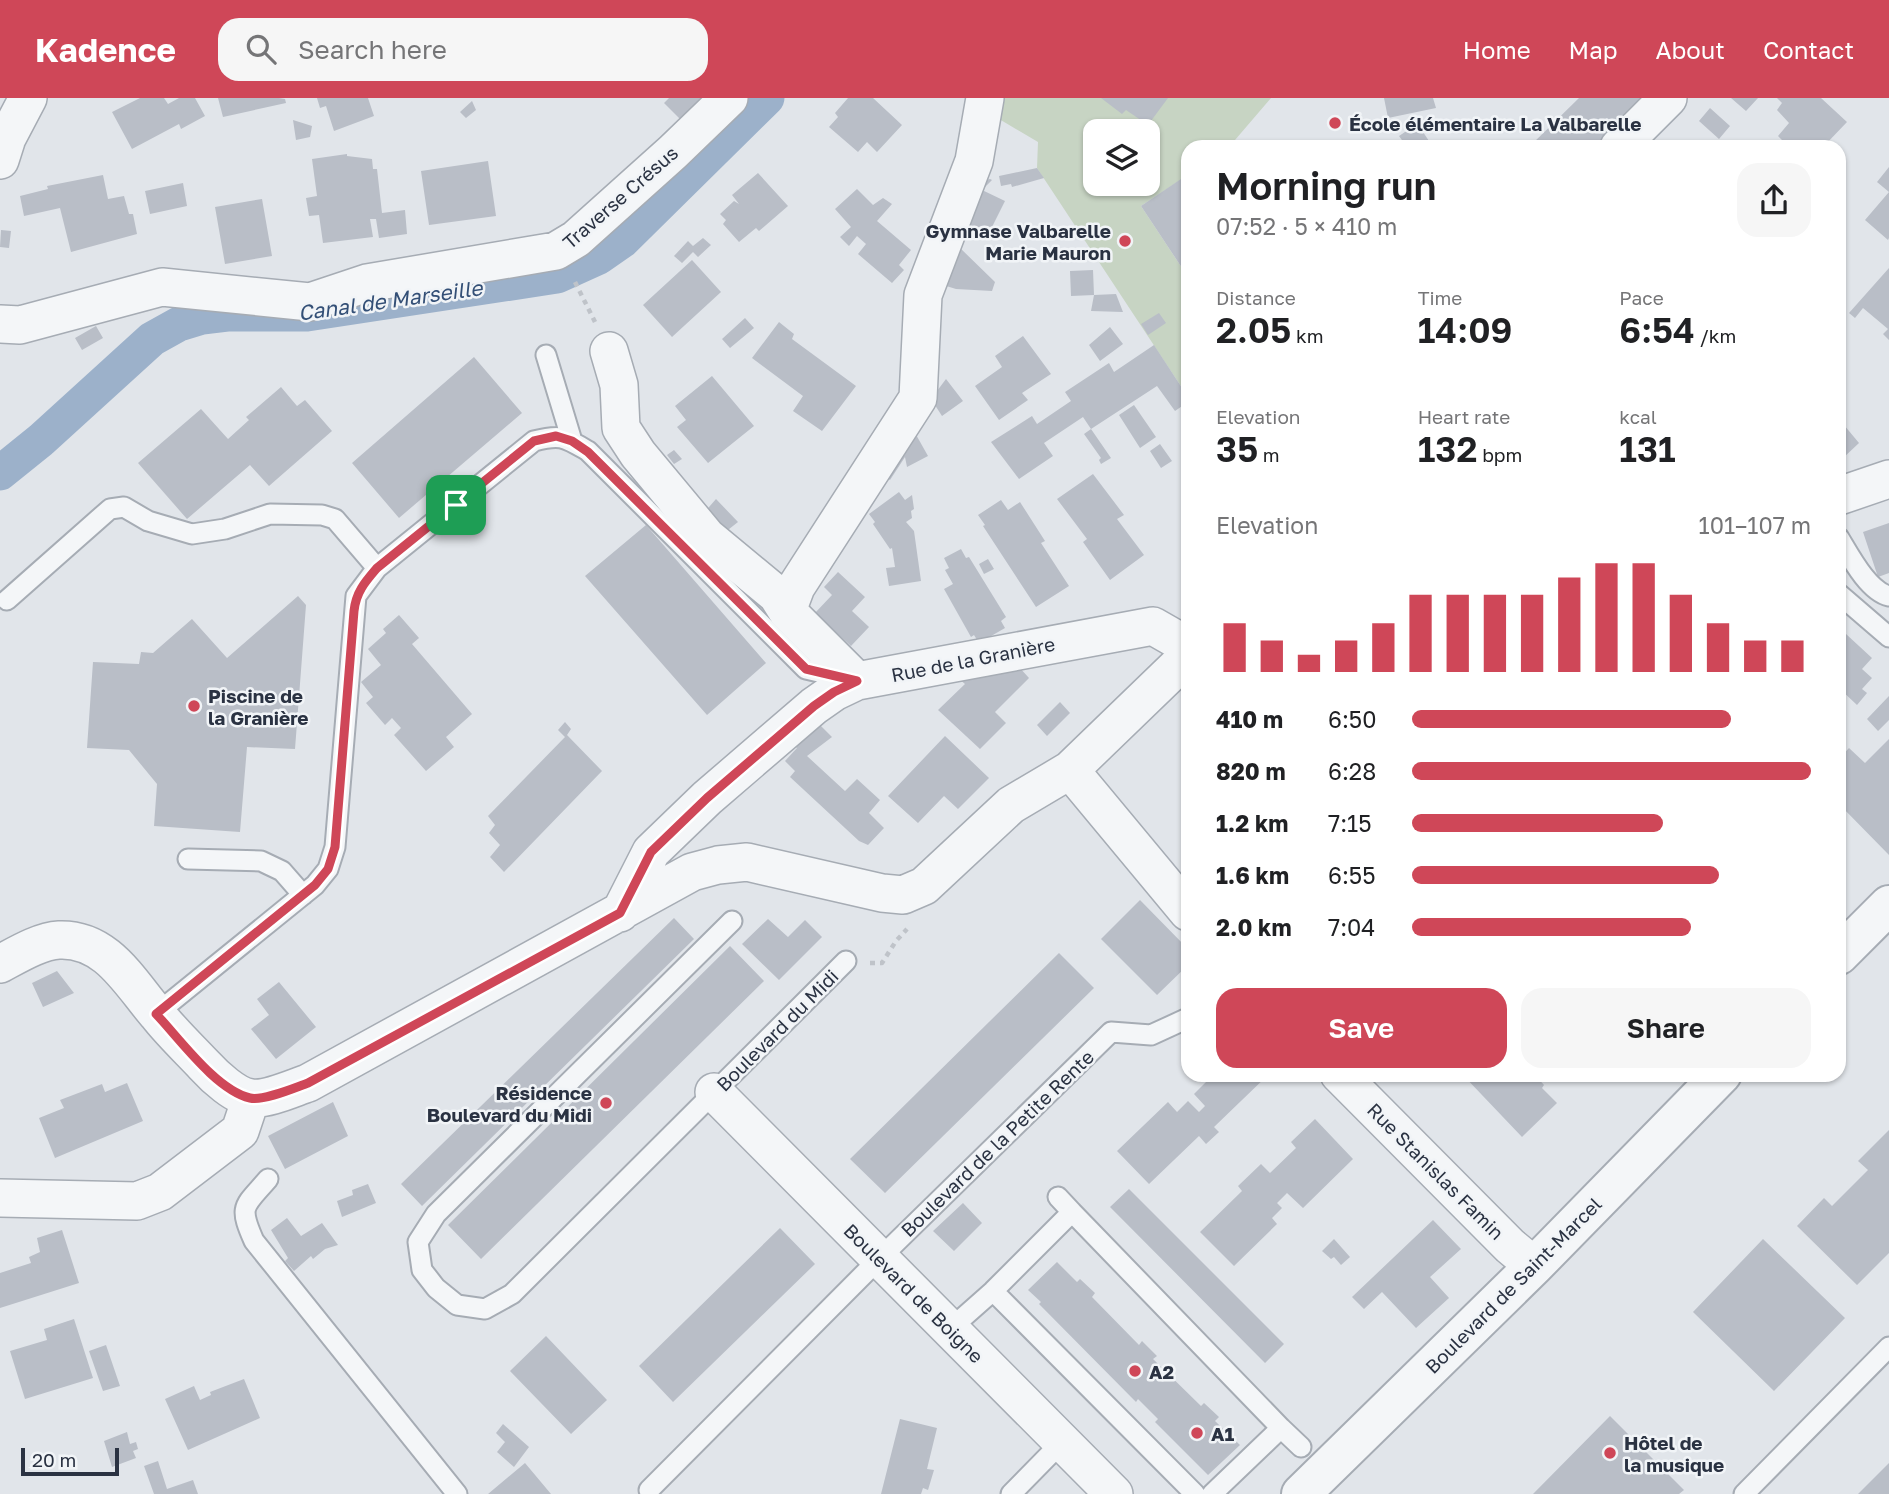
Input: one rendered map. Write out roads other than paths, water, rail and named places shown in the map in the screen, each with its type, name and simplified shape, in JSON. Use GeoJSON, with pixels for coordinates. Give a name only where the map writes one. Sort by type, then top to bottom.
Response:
{"type":"FeatureCollection","features":[{"type":"Feature","properties":{"kind":"street"},"geometry":{"type":"LineString","coordinates":[[0,160],[6,138],[28,98]]}},
{"type":"Feature","properties":{"kind":"street","name":"Traverse Crésus"},"geometry":{"type":"LineString","coordinates":[[0,324],[20,325],[162,287],[310,302],[367,284],[556,251],[586,230],[729,98]]}},
{"type":"Feature","properties":{"kind":"street"},"geometry":{"type":"LineString","coordinates":[[787,611],[796,587],[918,398],[923,295],[974,161],[985,98]]}},
{"type":"Feature","properties":{"kind":"street"},"geometry":{"type":"LineString","coordinates":[[1626,140],[1668,98]]}},
{"type":"Feature","properties":{"kind":"street"},"geometry":{"type":"LineString","coordinates":[[609,351],[619,385],[621,428],[638,454],[708,537],[777,595],[787,611],[857,681]]}},
{"type":"Feature","properties":{"kind":"street"},"geometry":{"type":"LineString","coordinates":[[1846,494],[1889,479]]}},
{"type":"Feature","properties":{"kind":"street","name":"Rue de la Granière"},"geometry":{"type":"LineString","coordinates":[[620,913],[651,852],[707,798],[834,692],[857,681],[1153,626],[1181,642]]}},
{"type":"Feature","properties":{"kind":"street"},"geometry":{"type":"LineString","coordinates":[[0,964],[57,940],[78,942],[97,949],[114,962],[156,1014],[215,1076],[251,1098],[280,1093],[308,1083],[692,872],[718,865],[747,862],[882,893],[902,895],[924,886],[1010,805],[1070,770],[1181,663]]}},
{"type":"Feature","properties":{"kind":"street"},"geometry":{"type":"LineString","coordinates":[[1070,770],[1181,904]]}},
{"type":"Feature","properties":{"kind":"street"},"geometry":{"type":"LineString","coordinates":[[1846,948],[1889,905]]}},
{"type":"Feature","properties":{"kind":"street","name":"Rue Stanislas Famin"},"geometry":{"type":"LineString","coordinates":[[1347,1082],[1510,1246],[1534,1266]]}},
{"type":"Feature","properties":{"kind":"street","name":"Boulevard de Saint-Marcel"},"geometry":{"type":"LineString","coordinates":[[1301,1494],[1534,1266],[1714,1082]]}},
{"type":"Feature","properties":{"kind":"street","name":"Boulevard de Boigne"},"geometry":{"type":"LineString","coordinates":[[714,1091],[1114,1494]]}},
{"type":"Feature","properties":{"kind":"street"},"geometry":{"type":"LineString","coordinates":[[0,1198],[137,1201],[160,1192],[240,1130],[251,1098]]}},
{"type":"Feature","properties":{"kind":"lane"},"geometry":{"type":"LineString","coordinates":[[546,355],[572,441]]}},
{"type":"Feature","properties":{"kind":"lane"},"geometry":{"type":"LineString","coordinates":[[156,1014],[303,895],[328,869],[335,847],[356,596],[377,568],[534,441],[556,436],[572,441],[588,452],[806,669],[857,681]]}},
{"type":"Feature","properties":{"kind":"lane"},"geometry":{"type":"LineString","coordinates":[[7,600],[110,509],[124,507],[148,521],[192,534],[225,529],[271,513],[322,515],[335,519],[377,568]]}},
{"type":"Feature","properties":{"kind":"lane"},"geometry":{"type":"LineString","coordinates":[[1846,553],[1864,577],[1883,595],[1889,596]]}},
{"type":"Feature","properties":{"kind":"lane"},"geometry":{"type":"LineString","coordinates":[[1846,600],[1889,637]]}},
{"type":"Feature","properties":{"kind":"lane"},"geometry":{"type":"LineString","coordinates":[[188,859],[261,861],[282,871],[303,895]]}},
{"type":"Feature","properties":{"kind":"lane","name":"Boulevard du Midi"},"geometry":{"type":"LineString","coordinates":[[732,921],[436,1214],[418,1242],[422,1270],[436,1288],[457,1305],[485,1309],[512,1294],[846,961]]}},
{"type":"Feature","properties":{"kind":"lane","name":"Boulevard de la Petite Rente"},"geometry":{"type":"LineString","coordinates":[[649,1490],[880,1258],[1111,1032],[1151,1035],[1181,1021]]}},
{"type":"Feature","properties":{"kind":"lane"},"geometry":{"type":"LineString","coordinates":[[268,1179],[246,1204],[244,1219],[254,1241],[457,1494]]}},
{"type":"Feature","properties":{"kind":"lane"},"geometry":{"type":"LineString","coordinates":[[1058,1197],[1301,1447]]}},
{"type":"Feature","properties":{"kind":"lane"},"geometry":{"type":"LineString","coordinates":[[950,1329],[993,1291],[1072,1212]]}},
{"type":"Feature","properties":{"kind":"lane"},"geometry":{"type":"LineString","coordinates":[[993,1291],[1195,1494]]}},
{"type":"Feature","properties":{"kind":"lane"},"geometry":{"type":"LineString","coordinates":[[1744,1494],[1889,1347]]}},
{"type":"Feature","properties":{"kind":"lane"},"geometry":{"type":"LineString","coordinates":[[1212,1494],[1281,1428]]}},
{"type":"Feature","properties":{"kind":"lane"},"geometry":{"type":"LineString","coordinates":[[1011,1494],[1062,1442]]}},
{"type":"Feature","properties":{"kind":"waterway","name":"Canal de Marseille"},"geometry":{"type":"LineString","coordinates":[[0,473],[41,440],[152,339],[179,324],[202,317],[227,314],[307,314],[557,276],[599,257],[622,241],[767,98]]}},
{"type":"Feature","properties":{"kind":"place","name":"École élémentaire La Valbarelle"},"geometry":{"type":"Point","coordinates":[1335,123]}},
{"type":"Feature","properties":{"kind":"place","name":"Gymnase Valbarelle Marie Mauron"},"geometry":{"type":"Point","coordinates":[1125,241]}},
{"type":"Feature","properties":{"kind":"place","name":"Piscine de la Granière"},"geometry":{"type":"Point","coordinates":[194,706]}},
{"type":"Feature","properties":{"kind":"place","name":"Résidence Boulevard du Midi"},"geometry":{"type":"Point","coordinates":[606,1103]}},
{"type":"Feature","properties":{"kind":"place","name":"A2"},"geometry":{"type":"Point","coordinates":[1135,1371]}},
{"type":"Feature","properties":{"kind":"place","name":"A1"},"geometry":{"type":"Point","coordinates":[1197,1433]}},
{"type":"Feature","properties":{"kind":"place","name":"Hôtel de la musique"},"geometry":{"type":"Point","coordinates":[1610,1453]}}]}
